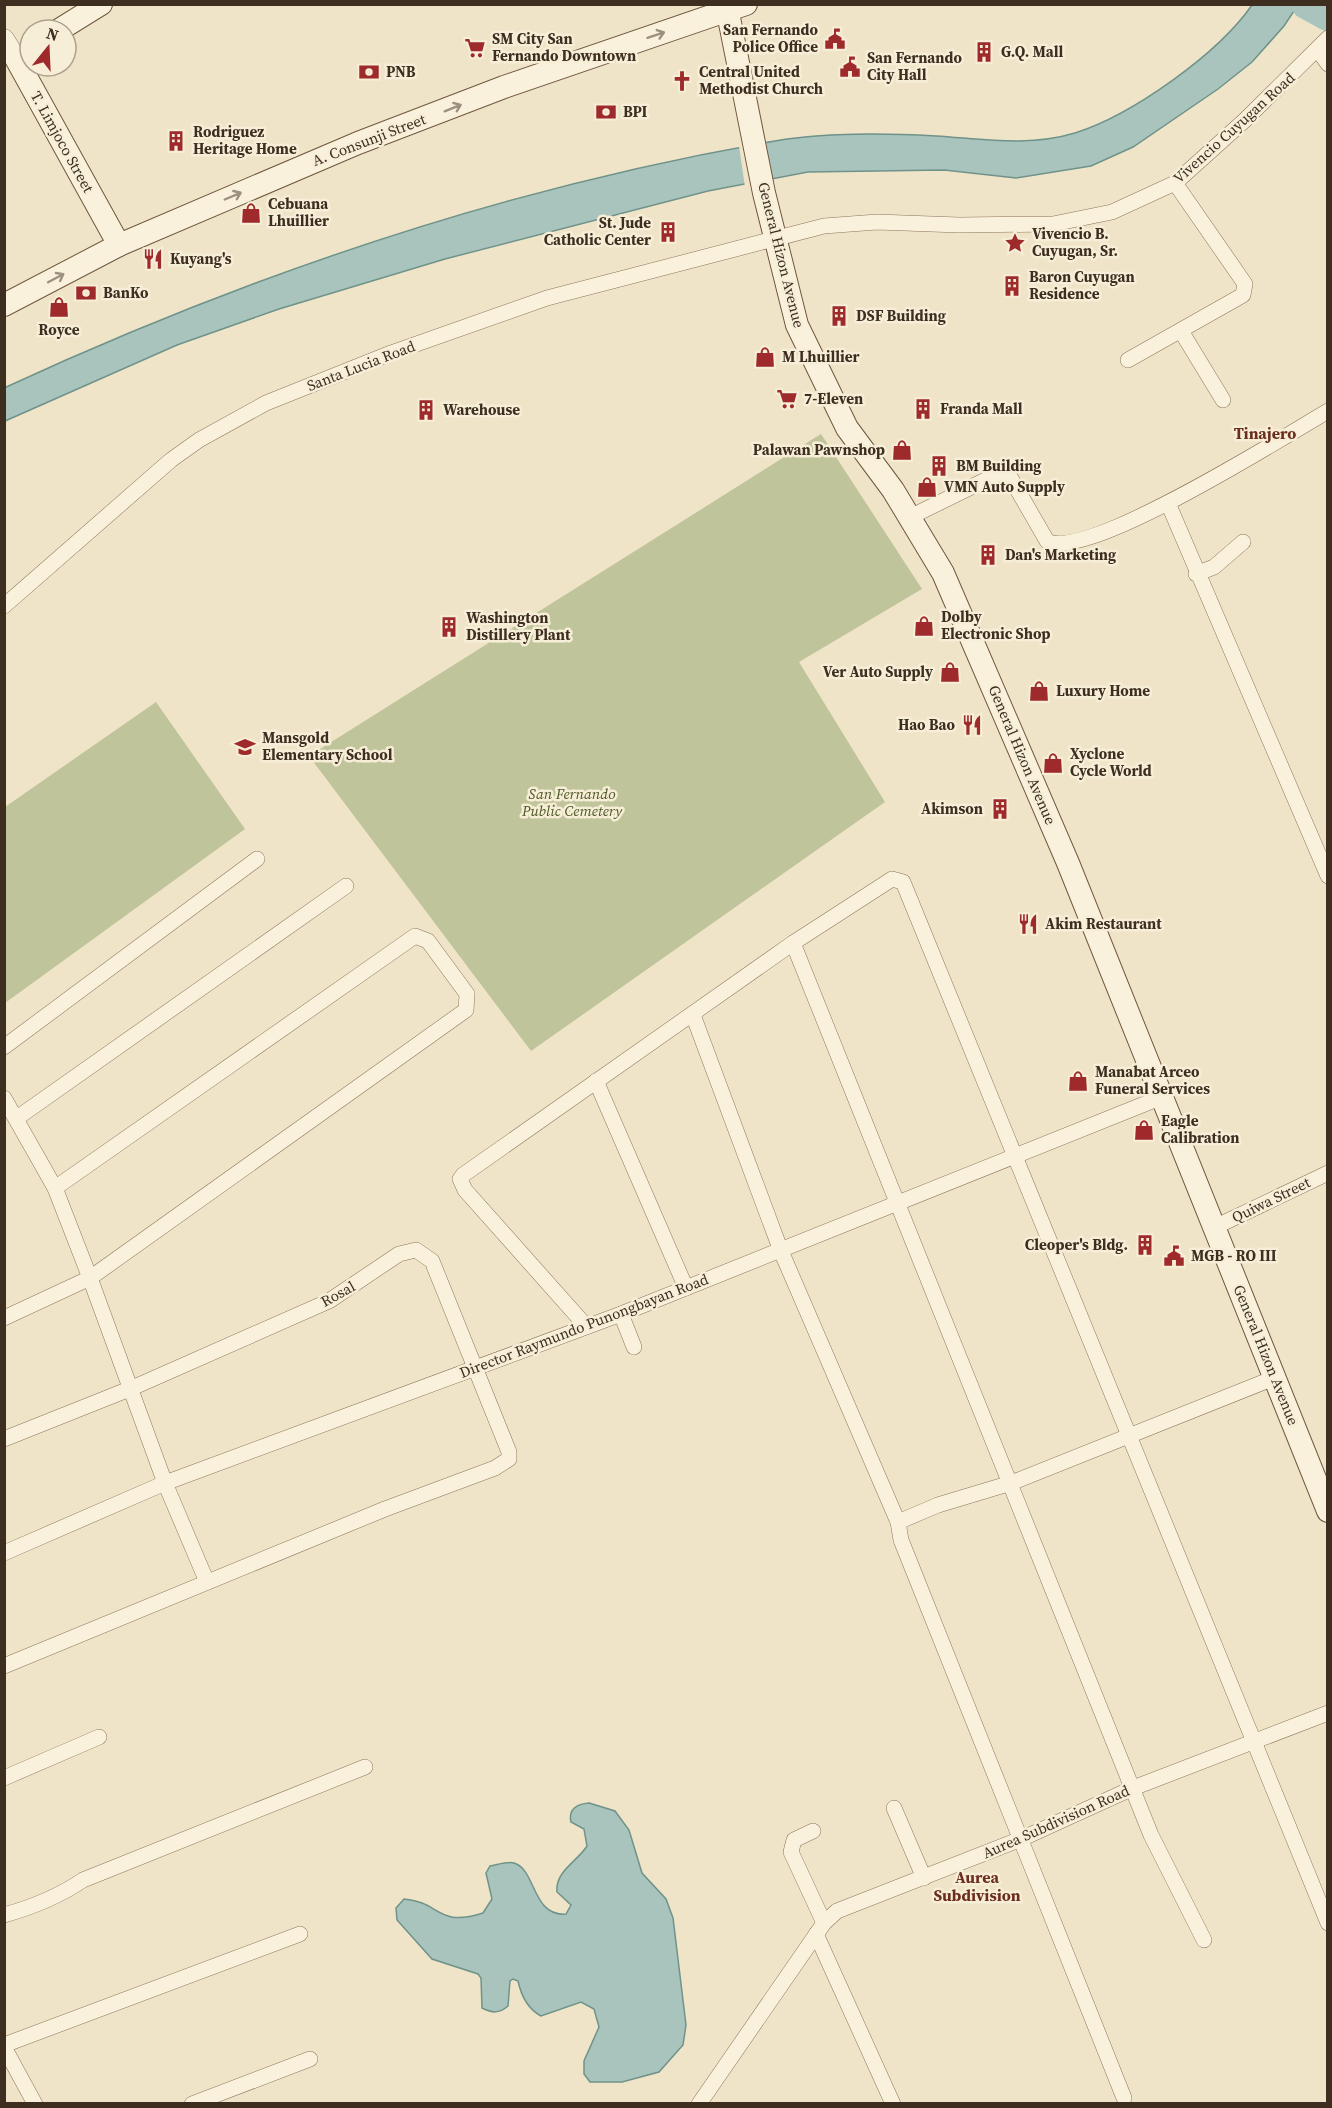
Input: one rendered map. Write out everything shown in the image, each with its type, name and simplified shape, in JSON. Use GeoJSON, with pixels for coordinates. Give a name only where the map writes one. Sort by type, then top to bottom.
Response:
{"type":"FeatureCollection","features":[{"type":"Feature","properties":{"kind":"main road"},"geometry":{"type":"LineString","coordinates":[[78,18],[101,4]]}},
{"type":"Feature","properties":{"kind":"main road","name":"General Hizon Avenue"},"geometry":{"type":"LineString","coordinates":[[733,7],[754,144],[797,325],[847,428],[910,517],[948,584],[1068,863],[1328,1510]]}},
{"type":"Feature","properties":{"kind":"main road","name":"A. Consunji Street"},"geometry":{"type":"LineString","coordinates":[[4,305],[119,245],[358,143],[504,87],[733,7]]}},
{"type":"Feature","properties":{"kind":"main road","name":"T. Limjoco Street"},"geometry":{"type":"LineString","coordinates":[[13,51],[119,245]]}},
{"type":"Feature","properties":{"kind":"street"},"geometry":{"type":"LineString","coordinates":[[1322,45],[1328,64]]}},
{"type":"Feature","properties":{"kind":"street","name":"Vivencio Cuyugan Road"},"geometry":{"type":"LineString","coordinates":[[775,238],[824,226],[878,222],[959,225],[1053,224],[1112,212],[1175,183],[1322,45]]}},
{"type":"Feature","properties":{"kind":"street"},"geometry":{"type":"LineString","coordinates":[[1128,360],[1243,295],[1246,290],[1245,284],[1175,183]]}},
{"type":"Feature","properties":{"kind":"street","name":"Santa Lucia Road"},"geometry":{"type":"LineString","coordinates":[[4,606],[171,460],[242,414],[391,353],[547,298],[775,238]]}},
{"type":"Feature","properties":{"kind":"street"},"geometry":{"type":"LineString","coordinates":[[1181,331],[1223,400]]}},
{"type":"Feature","properties":{"kind":"street"},"geometry":{"type":"LineString","coordinates":[[910,517],[1006,470],[1047,541],[1056,544],[1097,535],[1168,503],[1328,411]]}},
{"type":"Feature","properties":{"kind":"street"},"geometry":{"type":"LineString","coordinates":[[1168,503],[1196,574],[1328,876]]}},
{"type":"Feature","properties":{"kind":"street"},"geometry":{"type":"LineString","coordinates":[[1196,574],[1214,567],[1243,542]]}},
{"type":"Feature","properties":{"kind":"street"},"geometry":{"type":"LineString","coordinates":[[4,1047],[257,859]]}},
{"type":"Feature","properties":{"kind":"street"},"geometry":{"type":"LineString","coordinates":[[586,1326],[465,1190],[460,1179],[466,1171],[693,1015],[793,943],[892,879],[903,882],[1126,1435],[1328,1923]]}},
{"type":"Feature","properties":{"kind":"street"},"geometry":{"type":"LineString","coordinates":[[18,1118],[346,885]]}},
{"type":"Feature","properties":{"kind":"street"},"geometry":{"type":"LineString","coordinates":[[4,1318],[90,1278],[466,1010],[467,994],[428,941],[415,936],[55,1188]]}},
{"type":"Feature","properties":{"kind":"street"},"geometry":{"type":"LineString","coordinates":[[793,943],[1156,1848],[1204,1940]]}},
{"type":"Feature","properties":{"kind":"street"},"geometry":{"type":"LineString","coordinates":[[693,1015],[781,1251],[898,1522],[901,1540],[1124,2098]]}},
{"type":"Feature","properties":{"kind":"street"},"geometry":{"type":"LineString","coordinates":[[596,1081],[686,1288]]}},
{"type":"Feature","properties":{"kind":"street","name":"Director Raymundo Punongbayan Road"},"geometry":{"type":"LineString","coordinates":[[4,1553],[165,1484],[621,1314],[1162,1097]]}},
{"type":"Feature","properties":{"kind":"street"},"geometry":{"type":"LineString","coordinates":[[4,1098],[18,1118],[55,1188],[132,1388],[165,1484],[207,1582],[4,1666]]}},
{"type":"Feature","properties":{"kind":"street","name":"Quiwa Street"},"geometry":{"type":"LineString","coordinates":[[1215,1227],[1328,1173]]}},
{"type":"Feature","properties":{"kind":"street","name":"Rosal"},"geometry":{"type":"LineString","coordinates":[[4,1438],[132,1388],[329,1301],[399,1254],[416,1250],[432,1261],[507,1443],[509,1459],[503,1464],[385,1509],[207,1582]]}},
{"type":"Feature","properties":{"kind":"street"},"geometry":{"type":"LineString","coordinates":[[621,1314],[634,1347]]}},
{"type":"Feature","properties":{"kind":"street"},"geometry":{"type":"LineString","coordinates":[[898,1522],[938,1505],[1011,1483],[1126,1435],[1274,1378]]}},
{"type":"Feature","properties":{"kind":"street","name":"Aurea Subdivision Road"},"geometry":{"type":"LineString","coordinates":[[699,2103],[820,1929],[837,1911],[1022,1839],[1133,1788],[1328,1713]]}},
{"type":"Feature","properties":{"kind":"street"},"geometry":{"type":"LineString","coordinates":[[4,1779],[99,1737]]}},
{"type":"Feature","properties":{"kind":"street"},"geometry":{"type":"LineString","coordinates":[[4,1915],[30,1908],[83,1880],[366,1767]]}},
{"type":"Feature","properties":{"kind":"street"},"geometry":{"type":"LineString","coordinates":[[894,1808],[924,1878]]}},
{"type":"Feature","properties":{"kind":"street"},"geometry":{"type":"LineString","coordinates":[[813,1831],[794,1840],[791,1852],[820,1929],[893,2103]]}},
{"type":"Feature","properties":{"kind":"street"},"geometry":{"type":"LineString","coordinates":[[35,2103],[4,2046],[300,1934]]}},
{"type":"Feature","properties":{"kind":"street"},"geometry":{"type":"LineString","coordinates":[[192,2103],[310,2059]]}},
{"type":"Feature","properties":{"kind":"green space","name":"San Fernando Public Cemetery"},"geometry":{"type":"Polygon","coordinates":[[[821,434],[922,589],[799,662],[885,802],[531,1051],[309,756],[821,434]]]}},
{"type":"Feature","properties":{"kind":"green space"},"geometry":{"type":"Polygon","coordinates":[[[156,702],[245,829],[5,1003],[5,807],[156,702]]]}},
{"type":"Feature","properties":{"kind":"water"},"geometry":{"type":"Polygon","coordinates":[[[1252,5],[1298,5],[1284,26],[1252,62],[1218,89],[1133,147],[1091,166],[1016,178],[944,170],[808,172],[708,191],[445,259],[279,309],[177,345],[5,421],[4,388],[191,308],[286,272],[478,209],[675,160],[775,141],[815,136],[896,134],[1023,141],[1075,133],[1122,112],[1172,81],[1218,43],[1252,5]]]}},
{"type":"Feature","properties":{"kind":"water"},"geometry":{"type":"Polygon","coordinates":[[[589,1803],[615,1811],[629,1830],[642,1873],[666,1899],[673,1918],[686,2025],[683,2045],[659,2072],[622,2082],[590,2082],[584,2074],[584,2061],[599,2027],[594,2009],[581,2002],[541,2016],[529,2006],[518,1981],[513,1979],[510,1981],[508,2006],[498,2011],[486,2010],[482,2008],[481,1978],[478,1974],[432,1959],[397,1920],[396,1908],[404,1899],[416,1901],[456,1918],[483,1913],[492,1899],[486,1873],[490,1866],[508,1862],[521,1867],[527,1874],[540,1901],[547,1908],[555,1913],[566,1914],[571,1905],[557,1892],[559,1878],[587,1846],[584,1829],[571,1822],[570,1817],[577,1806],[589,1803]]]}},
{"type":"Feature","properties":{"kind":"pier"},"geometry":{"type":"Polygon","coordinates":[[[766,142],[772,182],[745,187],[739,146],[766,142]]]}},
{"type":"Feature","properties":{"kind":"waterway"},"geometry":{"type":"LineString","coordinates":[[1306,4],[1328,16]]}},
{"type":"Feature","properties":{"kind":"place","name":"San Fernando Police Office"},"geometry":{"type":"Point","coordinates":[835,39]}},
{"type":"Feature","properties":{"kind":"place","name":"SM City San Fernando Downtown"},"geometry":{"type":"Point","coordinates":[475,48]}},
{"type":"Feature","properties":{"kind":"place","name":"G.Q. Mall"},"geometry":{"type":"Point","coordinates":[984,52]}},
{"type":"Feature","properties":{"kind":"place","name":"San Fernando City Hall"},"geometry":{"type":"Point","coordinates":[850,67]}},
{"type":"Feature","properties":{"kind":"place","name":"PNB"},"geometry":{"type":"Point","coordinates":[369,72]}},
{"type":"Feature","properties":{"kind":"place","name":"Central United Methodist Church"},"geometry":{"type":"Point","coordinates":[682,81]}},
{"type":"Feature","properties":{"kind":"place","name":"BPI"},"geometry":{"type":"Point","coordinates":[606,112]}},
{"type":"Feature","properties":{"kind":"place","name":"Rodriguez Heritage Home"},"geometry":{"type":"Point","coordinates":[176,141]}},
{"type":"Feature","properties":{"kind":"place","name":"Cebuana Lhuillier"},"geometry":{"type":"Point","coordinates":[251,213]}},
{"type":"Feature","properties":{"kind":"place","name":"St. Jude Catholic Center"},"geometry":{"type":"Point","coordinates":[668,232]}},
{"type":"Feature","properties":{"kind":"place","name":"Vivencio B. Cuyugan, Sr."},"geometry":{"type":"Point","coordinates":[1015,243]}},
{"type":"Feature","properties":{"kind":"place","name":"Kuyang's"},"geometry":{"type":"Point","coordinates":[153,259]}},
{"type":"Feature","properties":{"kind":"place","name":"Baron Cuyugan Residence"},"geometry":{"type":"Point","coordinates":[1012,286]}},
{"type":"Feature","properties":{"kind":"place","name":"BanKo"},"geometry":{"type":"Point","coordinates":[86,293]}},
{"type":"Feature","properties":{"kind":"place","name":"Royce"},"geometry":{"type":"Point","coordinates":[59,307]}},
{"type":"Feature","properties":{"kind":"place","name":"DSF Building"},"geometry":{"type":"Point","coordinates":[839,316]}},
{"type":"Feature","properties":{"kind":"place","name":"M Lhuillier"},"geometry":{"type":"Point","coordinates":[765,357]}},
{"type":"Feature","properties":{"kind":"place","name":"7-Eleven"},"geometry":{"type":"Point","coordinates":[787,399]}},
{"type":"Feature","properties":{"kind":"place","name":"Franda Mall"},"geometry":{"type":"Point","coordinates":[923,409]}},
{"type":"Feature","properties":{"kind":"place","name":"Warehouse"},"geometry":{"type":"Point","coordinates":[426,410]}},
{"type":"Feature","properties":{"kind":"place","name":"Palawan Pawnshop"},"geometry":{"type":"Point","coordinates":[902,450]}},
{"type":"Feature","properties":{"kind":"place","name":"BM Building"},"geometry":{"type":"Point","coordinates":[939,466]}},
{"type":"Feature","properties":{"kind":"place","name":"VMN Auto Supply"},"geometry":{"type":"Point","coordinates":[927,487]}},
{"type":"Feature","properties":{"kind":"place","name":"Dan's Marketing"},"geometry":{"type":"Point","coordinates":[988,555]}},
{"type":"Feature","properties":{"kind":"place","name":"Dolby Electronic Shop"},"geometry":{"type":"Point","coordinates":[924,626]}},
{"type":"Feature","properties":{"kind":"place","name":"Washington Distillery Plant"},"geometry":{"type":"Point","coordinates":[449,627]}},
{"type":"Feature","properties":{"kind":"place","name":"Ver Auto Supply"},"geometry":{"type":"Point","coordinates":[950,672]}},
{"type":"Feature","properties":{"kind":"place","name":"Luxury Home"},"geometry":{"type":"Point","coordinates":[1039,691]}},
{"type":"Feature","properties":{"kind":"place","name":"Hao Bao"},"geometry":{"type":"Point","coordinates":[972,725]}},
{"type":"Feature","properties":{"kind":"place","name":"Mansgold Elementary School"},"geometry":{"type":"Point","coordinates":[245,747]}},
{"type":"Feature","properties":{"kind":"place","name":"Xyclone Cycle World"},"geometry":{"type":"Point","coordinates":[1053,763]}},
{"type":"Feature","properties":{"kind":"place","name":"Akimson"},"geometry":{"type":"Point","coordinates":[1000,809]}},
{"type":"Feature","properties":{"kind":"place","name":"Akim Restaurant"},"geometry":{"type":"Point","coordinates":[1028,924]}},
{"type":"Feature","properties":{"kind":"place","name":"Manabat Arceo Funeral Services"},"geometry":{"type":"Point","coordinates":[1078,1081]}},
{"type":"Feature","properties":{"kind":"place","name":"Eagle Calibration"},"geometry":{"type":"Point","coordinates":[1144,1130]}},
{"type":"Feature","properties":{"kind":"place","name":"Cleoper's Bldg."},"geometry":{"type":"Point","coordinates":[1145,1245]}},
{"type":"Feature","properties":{"kind":"place","name":"MGB - RO III"},"geometry":{"type":"Point","coordinates":[1174,1256]}},
{"type":"Feature","properties":{"kind":"district","name":"Tinajero"},"geometry":{"type":"Point","coordinates":[1265,433]}},
{"type":"Feature","properties":{"kind":"district","name":"Aurea Subdivision"},"geometry":{"type":"Point","coordinates":[977,1886]}}]}
